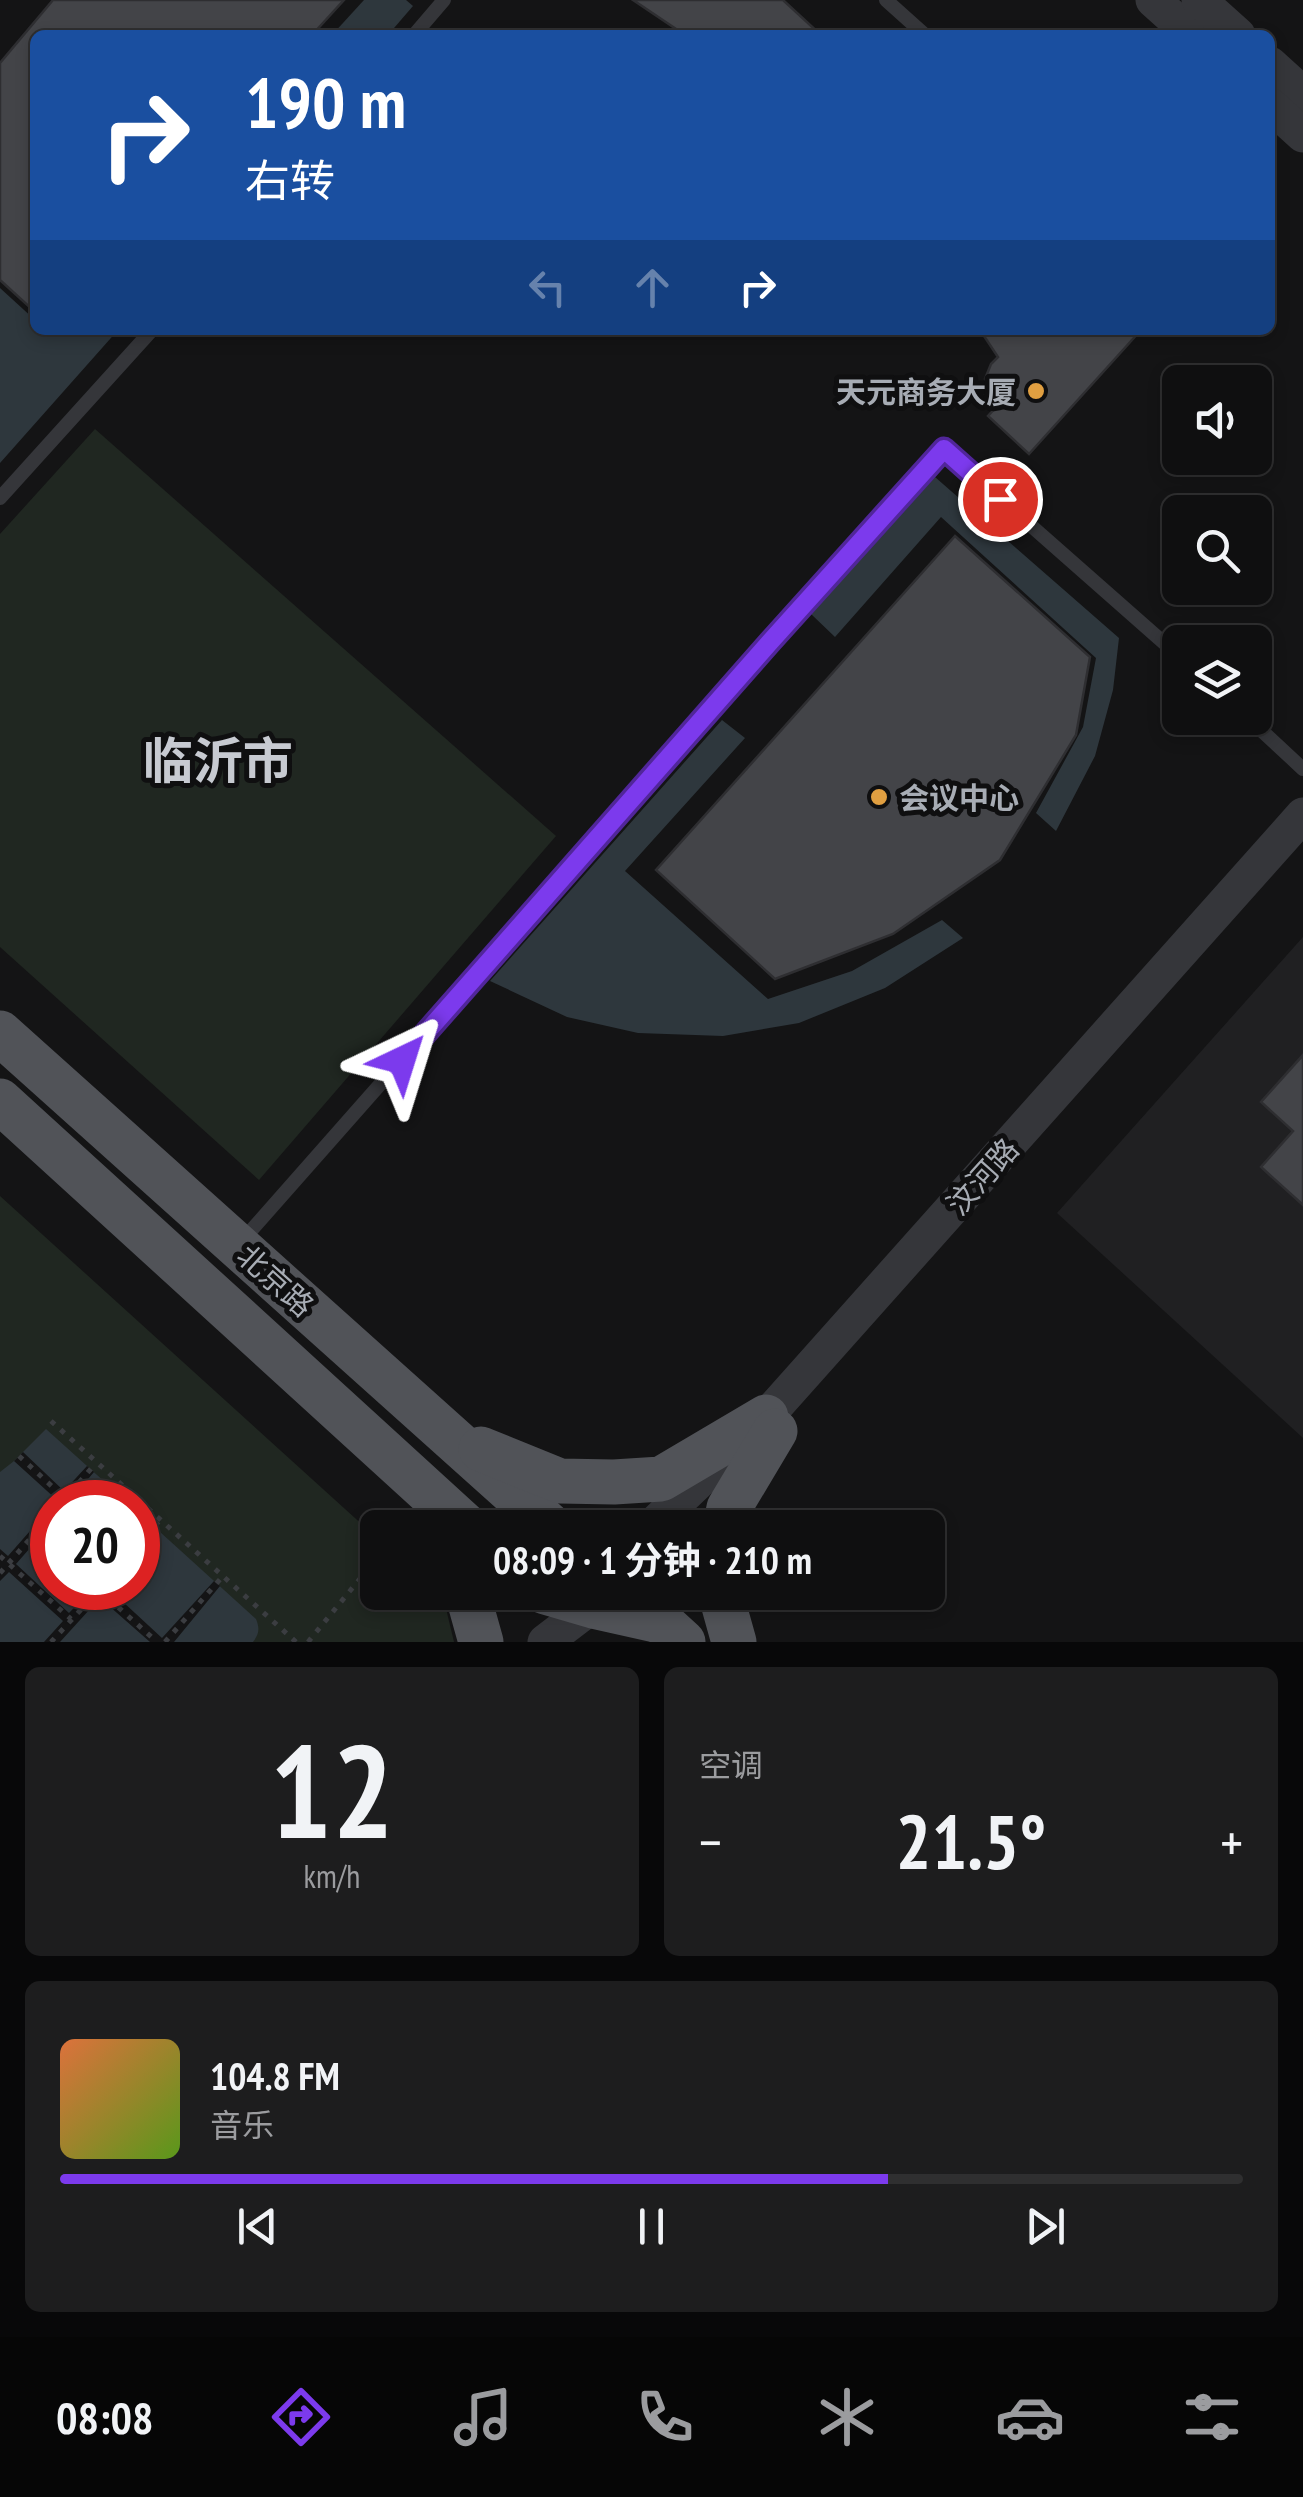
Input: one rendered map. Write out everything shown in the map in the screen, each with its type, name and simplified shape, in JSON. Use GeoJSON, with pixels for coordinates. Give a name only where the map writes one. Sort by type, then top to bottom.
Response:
{"type":"FeatureCollection","features":[{"type":"Feature","properties":{"kind":"main road","name":"北京路"},"geometry":{"type":"LineString","coordinates":[[0,1033],[532,1510]]}},
{"type":"Feature","properties":{"kind":"main road","name":"北京路"},"geometry":{"type":"LineString","coordinates":[[0,1101],[448,1510]]}},
{"type":"Feature","properties":{"kind":"main road"},"geometry":{"type":"LineString","coordinates":[[450,1436],[560,1481],[614,1482],[660,1479],[770,1424]]}},
{"type":"Feature","properties":{"kind":"main road"},"geometry":{"type":"LineString","coordinates":[[729,1510],[770,1424]]}},
{"type":"Feature","properties":{"kind":"main road"},"geometry":{"type":"LineString","coordinates":[[416,1480],[430,1510]]}},
{"type":"Feature","properties":{"kind":"main road"},"geometry":{"type":"LineString","coordinates":[[472,1610],[482,1642]]}},
{"type":"Feature","properties":{"kind":"main road"},"geometry":{"type":"LineString","coordinates":[[619,1610],[660,1621],[682,1642]]}},
{"type":"Feature","properties":{"kind":"main road"},"geometry":{"type":"LineString","coordinates":[[725,1610],[734,1642]]}},
{"type":"Feature","properties":{"kind":"street"},"geometry":{"type":"LineString","coordinates":[[1153,0],[1186,30]]}},
{"type":"Feature","properties":{"kind":"street"},"geometry":{"type":"LineString","coordinates":[[1199,0],[1232,30]]}},
{"type":"Feature","properties":{"kind":"street"},"geometry":{"type":"LineString","coordinates":[[1275,69],[1303,94]]}},
{"type":"Feature","properties":{"kind":"street"},"geometry":{"type":"LineString","coordinates":[[1275,110],[1303,135]]}},
{"type":"Feature","properties":{"kind":"street","name":"汶河路"},"geometry":{"type":"LineString","coordinates":[[700,1510],[770,1424],[1303,815]]}},
{"type":"Feature","properties":{"kind":"street","name":"汶河路"},"geometry":{"type":"LineString","coordinates":[[671,1510],[770,1424],[1111,1056],[1303,838]]}},
{"type":"Feature","properties":{"kind":"street"},"geometry":{"type":"LineString","coordinates":[[545,1642],[593,1610]]}},
{"type":"Feature","properties":{"kind":"street"},"geometry":{"type":"LineString","coordinates":[[566,1642],[596,1610]]}},
{"type":"Feature","properties":{"kind":"lane"},"geometry":{"type":"LineString","coordinates":[[418,30],[444,0]]}},
{"type":"Feature","properties":{"kind":"lane"},"geometry":{"type":"LineString","coordinates":[[894,3],[919,30]]}},
{"type":"Feature","properties":{"kind":"lane"},"geometry":{"type":"LineString","coordinates":[[0,498],[147,335]]}},
{"type":"Feature","properties":{"kind":"lane"},"geometry":{"type":"LineString","coordinates":[[238,1246],[944,449],[1162,641]]}},
{"type":"Feature","properties":{"kind":"lane"},"geometry":{"type":"LineString","coordinates":[[1266,735],[1303,769]]}},
{"type":"Feature","properties":{"kind":"path"},"geometry":{"type":"LineString","coordinates":[[51,1421],[117,1480]]}},
{"type":"Feature","properties":{"kind":"path"},"geometry":{"type":"LineString","coordinates":[[19,1456],[44,1480]]}},
{"type":"Feature","properties":{"kind":"path"},"geometry":{"type":"LineString","coordinates":[[82,1480],[97,1462]]}},
{"type":"Feature","properties":{"kind":"path"},"geometry":{"type":"LineString","coordinates":[[160,1520],[296,1642]]}},
{"type":"Feature","properties":{"kind":"path"},"geometry":{"type":"LineString","coordinates":[[0,1573],[30,1539]]}},
{"type":"Feature","properties":{"kind":"path"},"geometry":{"type":"LineString","coordinates":[[0,1556],[70,1619]]}},
{"type":"Feature","properties":{"kind":"path"},"geometry":{"type":"LineString","coordinates":[[164,1642],[223,1576]]}},
{"type":"Feature","properties":{"kind":"path"},"geometry":{"type":"LineString","coordinates":[[308,1642],[360,1580]]}},
{"type":"Feature","properties":{"kind":"path"},"geometry":{"type":"LineString","coordinates":[[51,1642],[79,1610]]}},
{"type":"Feature","properties":{"kind":"path"},"geometry":{"type":"LineString","coordinates":[[123,1610],[157,1642]]}},
{"type":"Feature","properties":{"kind":"shaded area"},"geometry":{"type":"Polygon","coordinates":[[[364,0],[406,0],[413,6],[392,30],[337,30],[364,0]]]}},
{"type":"Feature","properties":{"kind":"shaded area"},"geometry":{"type":"Polygon","coordinates":[[[0,288],[30,315],[30,335],[114,335],[0,463],[0,288]]]}},
{"type":"Feature","properties":{"kind":"shaded area"},"geometry":{"type":"Polygon","coordinates":[[[95,429],[556,836],[259,1180],[0,947],[0,534],[95,429]]]}},
{"type":"Feature","properties":{"kind":"shaded area"},"geometry":{"type":"Polygon","coordinates":[[[935,477],[1119,638],[1113,690],[1095,756],[1056,831],[1036,813],[1083,727],[1096,658],[941,517],[835,637],[811,614],[935,477]]]}},
{"type":"Feature","properties":{"kind":"shaded area"},"geometry":{"type":"Polygon","coordinates":[[[722,720],[745,738],[625,871],[768,999],[852,971],[942,920],[963,938],[885,988],[799,1023],[723,1036],[638,1033],[567,1017],[490,981],[722,720]]]}},
{"type":"Feature","properties":{"kind":"shaded area"},"geometry":{"type":"Polygon","coordinates":[[[1303,937],[1303,1438],[1057,1213],[1303,937]]]}},
{"type":"Feature","properties":{"kind":"shaded area"},"geometry":{"type":"Polygon","coordinates":[[[0,1196],[360,1523],[360,1610],[446,1610],[454,1642],[0,1642],[0,1196]]]}},
{"type":"Feature","properties":{"kind":"shaded area"},"geometry":{"type":"Polygon","coordinates":[[[46,1429],[103,1480],[30,1480],[30,1610],[160,1610],[160,1532],[256,1619],[258,1631],[253,1642],[0,1642],[0,1472],[46,1429]]]}},
{"type":"Feature","properties":{"kind":"pier"},"geometry":{"type":"Polygon","coordinates":[[[23,1452],[52,1480],[35,1480],[14,1461],[23,1452]]]}},
{"type":"Feature","properties":{"kind":"pier"},"geometry":{"type":"Polygon","coordinates":[[[87,1466],[94,1472],[87,1480],[74,1480],[87,1466]]]}},
{"type":"Feature","properties":{"kind":"pier"},"geometry":{"type":"Polygon","coordinates":[[[30,1531],[30,1548],[16,1564],[30,1577],[30,1591],[9,1572],[0,1581],[0,1549],[8,1556],[30,1531]]]}},
{"type":"Feature","properties":{"kind":"pier"},"geometry":{"type":"Polygon","coordinates":[[[214,1581],[220,1586],[174,1642],[150,1642],[114,1610],[132,1610],[162,1638],[214,1581]]]}},
{"type":"Feature","properties":{"kind":"pier"},"geometry":{"type":"Polygon","coordinates":[[[51,1610],[69,1613],[89,1610],[60,1642],[44,1642],[63,1621],[51,1610]]]}},
{"type":"Feature","properties":{"kind":"building"},"geometry":{"type":"Polygon","coordinates":[[[53,0],[344,0],[317,30],[30,30],[30,307],[0,280],[0,63],[53,0]]]}},
{"type":"Feature","properties":{"kind":"building"},"geometry":{"type":"Polygon","coordinates":[[[633,0],[783,0],[816,30],[678,30],[633,0]]]}},
{"type":"Feature","properties":{"kind":"building","name":"天元商务大厦"},"geometry":{"type":"Polygon","coordinates":[[[983,335],[1136,335],[1029,454],[988,416],[997,406],[988,396],[985,379],[998,357],[983,335]]]}},
{"type":"Feature","properties":{"kind":"building","name":"会议中心"},"geometry":{"type":"Polygon","coordinates":[[[955,536],[1090,657],[1076,735],[1000,860],[893,934],[775,979],[656,870],[955,536]]]}},
{"type":"Feature","properties":{"kind":"building"},"geometry":{"type":"Polygon","coordinates":[[[1303,1055],[1303,1205],[1261,1167],[1293,1131],[1261,1102],[1303,1055]]]}},
{"type":"Feature","properties":{"kind":"place","name":"天元商务大厦"},"geometry":{"type":"Point","coordinates":[1036,391]}},
{"type":"Feature","properties":{"kind":"place","name":"会议中心"},"geometry":{"type":"Point","coordinates":[879,797]}},
{"type":"Feature","properties":{"kind":"district","name":"临沂市"},"geometry":{"type":"Point","coordinates":[218,760]}},
{"type":"Feature","properties":{"kind":"route"},"geometry":{"type":"LineString","coordinates":[[402,1060],[944,449],[1000,499]]}}]}
